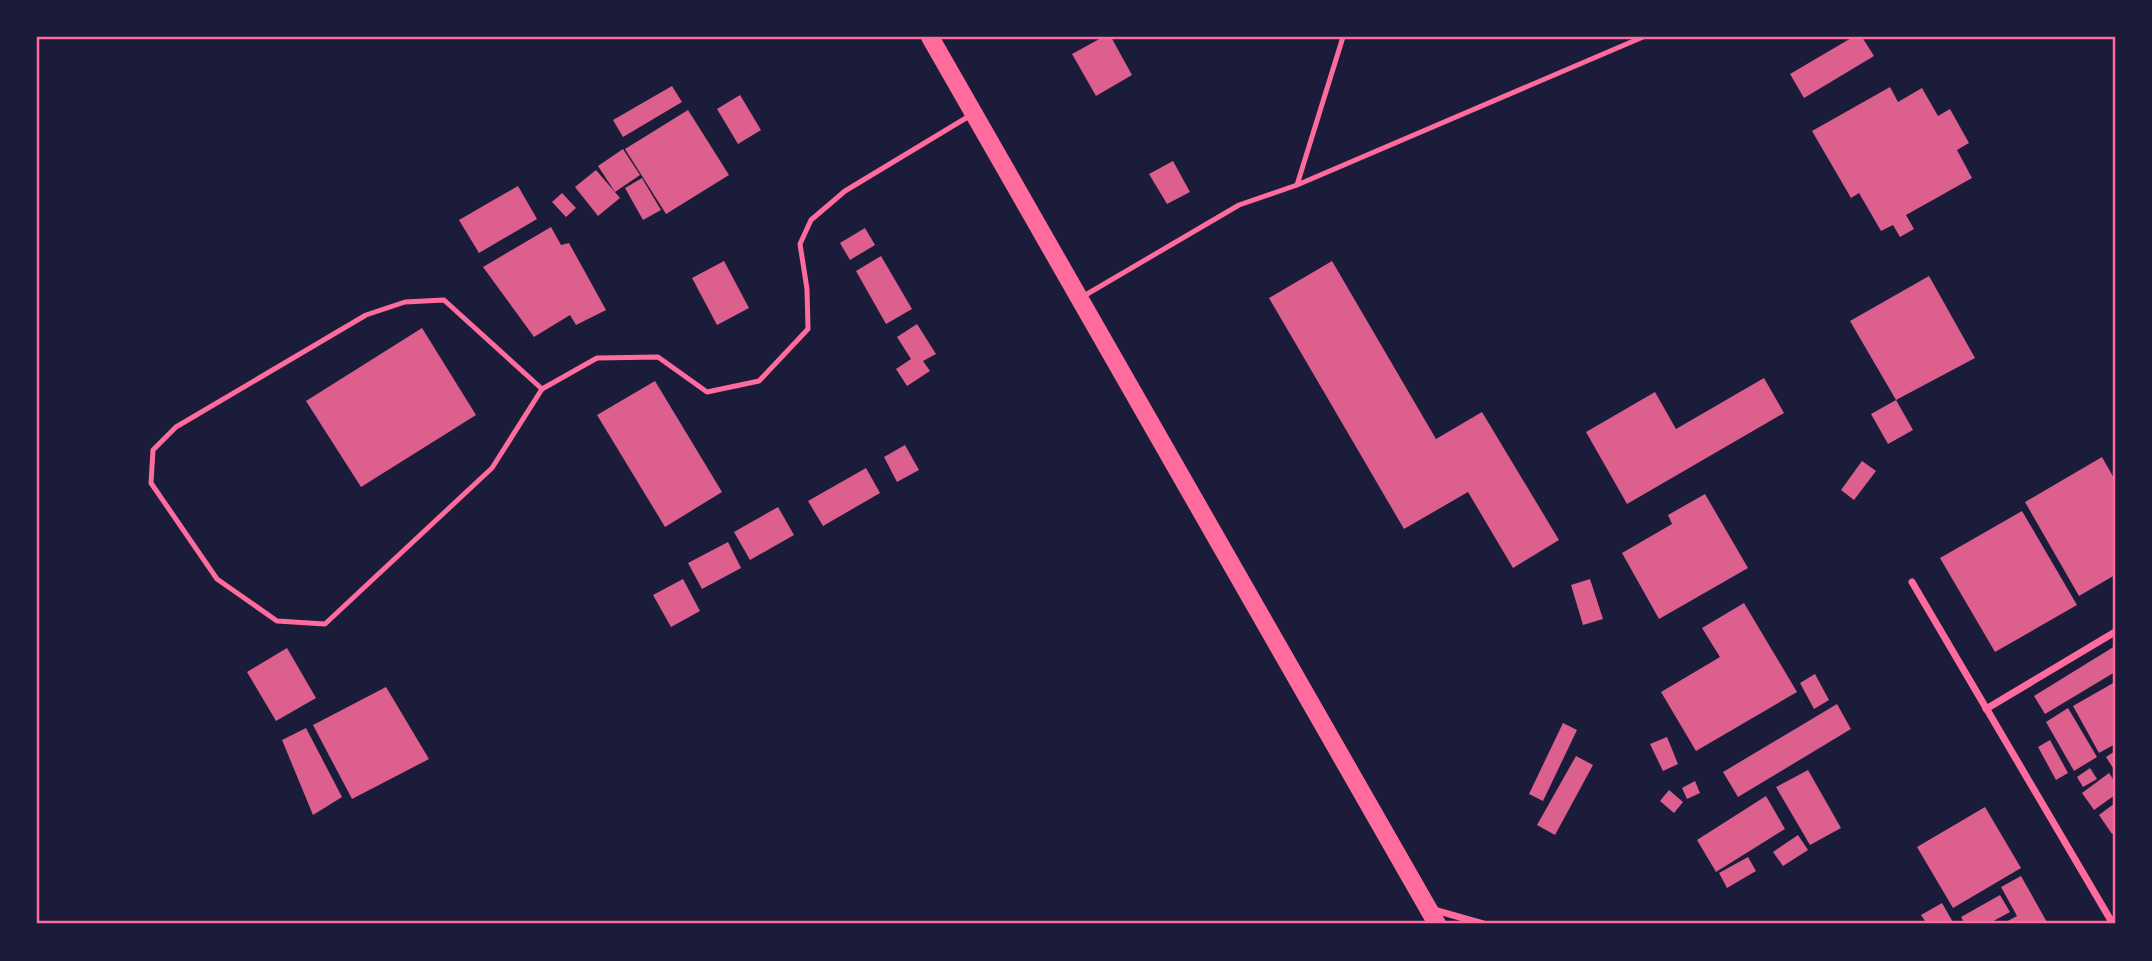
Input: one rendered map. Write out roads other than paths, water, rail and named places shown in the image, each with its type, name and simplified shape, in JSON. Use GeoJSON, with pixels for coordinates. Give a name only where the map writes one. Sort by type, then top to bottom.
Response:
{"type":"FeatureCollection","features":[{"type":"Feature","properties":{"kind":"main road"},"geometry":{"type":"LineString","coordinates":[[930,37],[1437,924]]}},
{"type":"Feature","properties":{"kind":"street"},"geometry":{"type":"LineString","coordinates":[[1912,582],[2113,924]]}},
{"type":"Feature","properties":{"kind":"street"},"geometry":{"type":"LineString","coordinates":[[1986,709],[2115,632]]}},
{"type":"Feature","properties":{"kind":"street"},"geometry":{"type":"LineString","coordinates":[[1427,908],[1485,924]]}},
{"type":"Feature","properties":{"kind":"lane"},"geometry":{"type":"LineString","coordinates":[[1297,185],[1343,37]]}},
{"type":"Feature","properties":{"kind":"lane"},"geometry":{"type":"LineString","coordinates":[[1079,298],[1239,205],[1297,185],[1643,37]]}},
{"type":"Feature","properties":{"kind":"lane"},"geometry":{"type":"LineString","coordinates":[[542,389],[444,300],[405,302],[366,315],[177,427],[153,450],[151,483],[218,579],[276,621],[325,624],[492,468],[542,389],[597,358],[658,357],[708,392],[759,381],[808,328],[807,289],[800,244],[811,220],[845,191],[974,113]]}}]}
